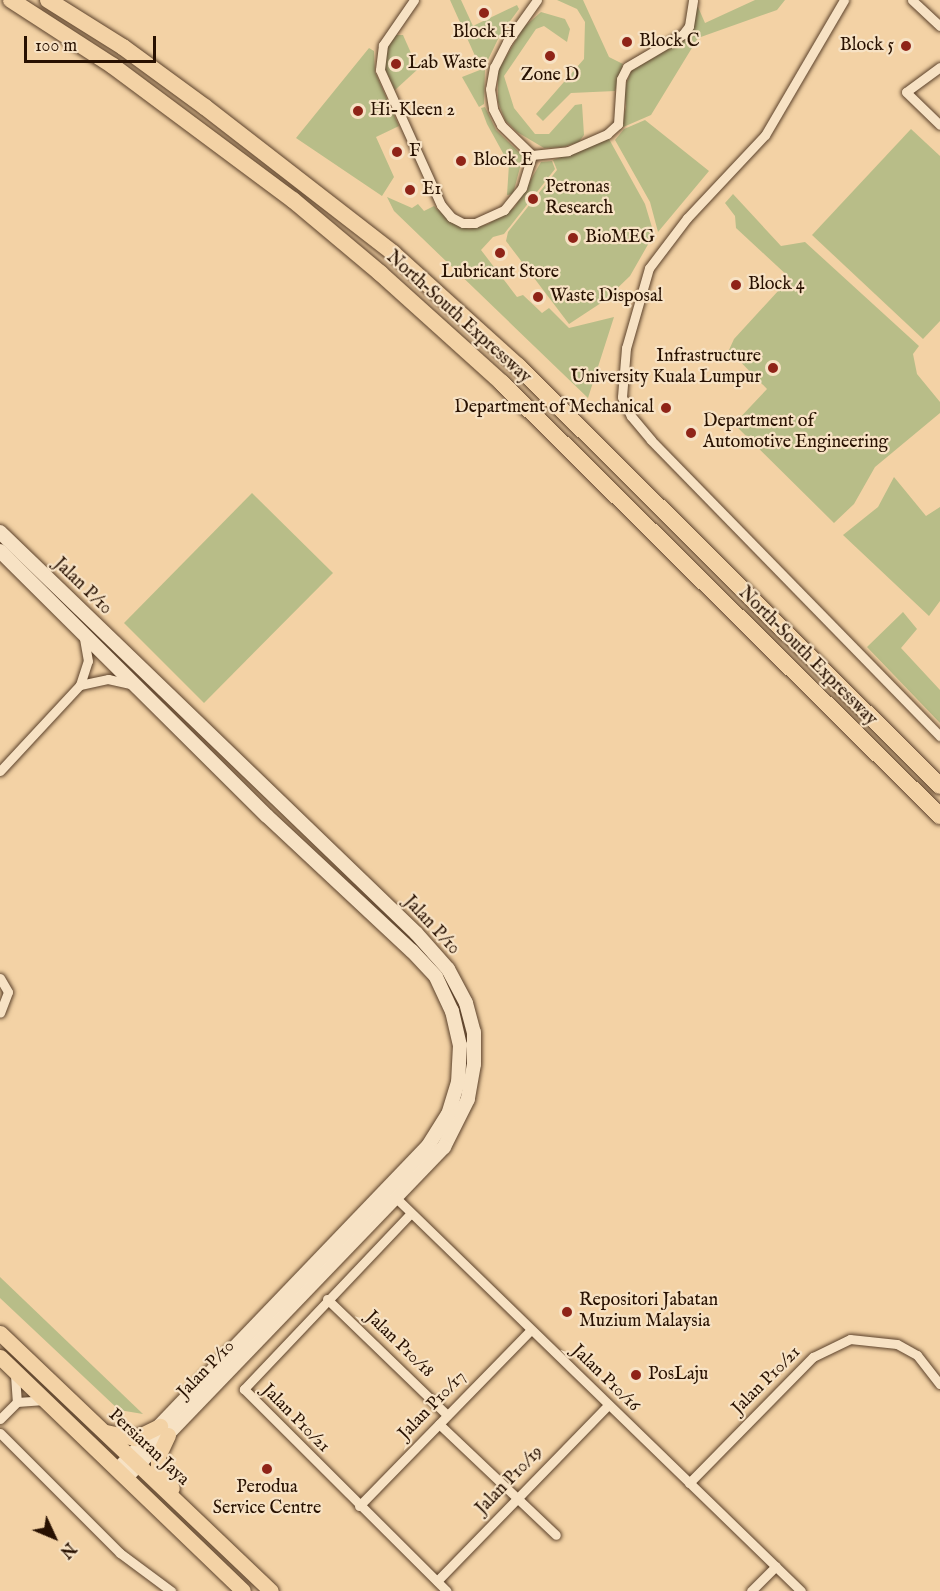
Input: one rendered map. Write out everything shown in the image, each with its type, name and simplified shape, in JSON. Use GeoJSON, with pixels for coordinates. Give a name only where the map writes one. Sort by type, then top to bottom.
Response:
{"type":"FeatureCollection","features":[{"type":"Feature","properties":{"kind":"highway","name":"North–South Expressway"},"geometry":{"type":"LineString","coordinates":[[11,0],[123,73],[293,200],[380,273],[502,383],[940,816]]}},
{"type":"Feature","properties":{"kind":"highway","name":"North–South Expressway"},"geometry":{"type":"LineString","coordinates":[[48,0],[123,47],[205,107],[393,253],[518,366],[940,786]]}},
{"type":"Feature","properties":{"kind":"main road","name":"Persiaran Jaya"},"geometry":{"type":"LineString","coordinates":[[0,1333],[271,1591]]}},
{"type":"Feature","properties":{"kind":"main road","name":"Persiaran Jaya"},"geometry":{"type":"LineString","coordinates":[[0,1357],[243,1591]]}},
{"type":"Feature","properties":{"kind":"main road"},"geometry":{"type":"LineString","coordinates":[[96,1425],[128,1438],[164,1430],[158,1456],[162,1477],[224,1546]]}},
{"type":"Feature","properties":{"kind":"street"},"geometry":{"type":"LineString","coordinates":[[414,0],[383,45],[380,70],[441,205],[451,217],[463,223],[475,223],[504,210],[522,189],[532,155]]}},
{"type":"Feature","properties":{"kind":"street"},"geometry":{"type":"LineString","coordinates":[[532,155],[501,125],[493,109],[490,89],[494,67],[507,42],[537,0]]}},
{"type":"Feature","properties":{"kind":"street"},"geometry":{"type":"LineString","coordinates":[[532,155],[568,151],[607,134],[618,124],[621,79],[627,67],[683,34],[689,26],[693,0]]}},
{"type":"Feature","properties":{"kind":"street"},"geometry":{"type":"LineString","coordinates":[[844,0],[765,135],[687,218],[649,268],[634,309],[626,348],[622,397],[631,416],[651,440],[940,736]]}},
{"type":"Feature","properties":{"kind":"street"},"geometry":{"type":"LineString","coordinates":[[912,0],[940,26]]}},
{"type":"Feature","properties":{"kind":"street"},"geometry":{"type":"LineString","coordinates":[[940,67],[906,92],[940,125]]}},
{"type":"Feature","properties":{"kind":"street","name":"Jalan P/10"},"geometry":{"type":"LineString","coordinates":[[0,532],[416,933],[448,969],[466,1003],[474,1032],[474,1064],[468,1099],[444,1147],[392,1195],[122,1473]]}},
{"type":"Feature","properties":{"kind":"street","name":"Jalan P/10"},"geometry":{"type":"LineString","coordinates":[[0,551],[84,638],[436,977],[453,1011],[460,1045],[458,1082],[448,1114],[392,1195]]}},
{"type":"Feature","properties":{"kind":"street"},"geometry":{"type":"LineString","coordinates":[[0,771],[80,685],[88,661],[84,638]]}},
{"type":"Feature","properties":{"kind":"street"},"geometry":{"type":"LineString","coordinates":[[80,685],[108,679],[135,686]]}},
{"type":"Feature","properties":{"kind":"street"},"geometry":{"type":"LineString","coordinates":[[0,978],[8,992],[0,1013]]}},
{"type":"Feature","properties":{"kind":"street","name":"Jalan P10/16"},"geometry":{"type":"LineString","coordinates":[[392,1195],[801,1591]]}},
{"type":"Feature","properties":{"kind":"street","name":"Jalan P10/21"},"geometry":{"type":"LineString","coordinates":[[411,1213],[244,1389],[359,1506],[447,1591]]}},
{"type":"Feature","properties":{"kind":"street","name":"Jalan P10/18"},"geometry":{"type":"LineString","coordinates":[[327,1299],[447,1415]]}},
{"type":"Feature","properties":{"kind":"street","name":"Jalan P10/17"},"geometry":{"type":"LineString","coordinates":[[359,1506],[531,1330]]}},
{"type":"Feature","properties":{"kind":"street","name":"Jalan P10/21"},"geometry":{"type":"LineString","coordinates":[[689,1483],[813,1357],[850,1339],[897,1344],[917,1355],[940,1384]]}},
{"type":"Feature","properties":{"kind":"street"},"geometry":{"type":"LineString","coordinates":[[13,1369],[17,1402]]}},
{"type":"Feature","properties":{"kind":"street"},"geometry":{"type":"LineString","coordinates":[[0,1419],[17,1402],[32,1398],[47,1401]]}},
{"type":"Feature","properties":{"kind":"street","name":"Jalan P10/19"},"geometry":{"type":"LineString","coordinates":[[437,1581],[516,1497],[608,1405]]}},
{"type":"Feature","properties":{"kind":"street"},"geometry":{"type":"LineString","coordinates":[[440,1424],[556,1535]]}},
{"type":"Feature","properties":{"kind":"street"},"geometry":{"type":"LineString","coordinates":[[0,1433],[161,1591]]}},
{"type":"Feature","properties":{"kind":"street"},"geometry":{"type":"LineString","coordinates":[[751,1591],[776,1566]]}},
{"type":"Feature","properties":{"kind":"street"},"geometry":{"type":"LineString","coordinates":[[148,1577],[171,1591]]}},
{"type":"Feature","properties":{"kind":"green space"},"geometry":{"type":"Polygon","coordinates":[[[450,0],[461,0],[473,26],[517,5],[519,9],[500,35],[485,66],[480,67],[450,0]]]}},
{"type":"Feature","properties":{"kind":"green space"},"geometry":{"type":"Polygon","coordinates":[[[557,0],[583,0],[609,57],[623,64],[615,91],[571,93],[543,121],[536,114],[584,59],[585,22],[577,9],[557,0]]]}},
{"type":"Feature","properties":{"kind":"green space"},"geometry":{"type":"Polygon","coordinates":[[[755,0],[785,0],[777,10],[698,38],[651,115],[621,128],[626,107],[624,90],[631,71],[689,37],[692,12],[698,7],[705,23],[755,0]]]}},
{"type":"Feature","properties":{"kind":"green space"},"geometry":{"type":"Polygon","coordinates":[[[541,12],[565,19],[570,29],[567,42],[544,26],[536,29],[504,76],[514,108],[535,134],[549,134],[575,105],[582,104],[584,135],[579,142],[563,147],[544,148],[517,132],[505,120],[498,102],[498,71],[523,28],[541,12]]]}},
{"type":"Feature","properties":{"kind":"green space"},"geometry":{"type":"Polygon","coordinates":[[[394,35],[403,35],[418,69],[395,90],[384,67],[384,52],[394,35]]]}},
{"type":"Feature","properties":{"kind":"green space"},"geometry":{"type":"Polygon","coordinates":[[[369,48],[374,51],[375,72],[399,126],[376,137],[394,177],[382,196],[296,138],[369,48]]]}},
{"type":"Feature","properties":{"kind":"green space"},"geometry":{"type":"Polygon","coordinates":[[[485,68],[484,104],[479,107],[462,77],[485,68]]]}},
{"type":"Feature","properties":{"kind":"green space"},"geometry":{"type":"Polygon","coordinates":[[[485,107],[496,130],[523,156],[513,194],[507,195],[509,164],[487,124],[481,108],[485,107]]]}},
{"type":"Feature","properties":{"kind":"green space"},"geometry":{"type":"Polygon","coordinates":[[[645,120],[709,171],[658,232],[650,202],[615,140],[624,129],[645,120]]]}},
{"type":"Feature","properties":{"kind":"green space"},"geometry":{"type":"Polygon","coordinates":[[[911,129],[940,156],[940,321],[923,339],[812,235],[911,129]]]}},
{"type":"Feature","properties":{"kind":"green space","name":"BioMEG"},"geometry":{"type":"Polygon","coordinates":[[[609,139],[645,204],[654,234],[630,276],[604,301],[569,324],[506,241],[508,232],[557,170],[553,160],[609,139]]]}},
{"type":"Feature","properties":{"kind":"green space"},"geometry":{"type":"Polygon","coordinates":[[[552,161],[555,169],[504,234],[493,237],[481,250],[517,297],[523,295],[542,313],[549,308],[569,328],[614,317],[588,398],[394,211],[387,197],[412,208],[418,204],[424,211],[434,206],[452,223],[469,229],[488,224],[515,207],[541,162],[552,161]]]}},
{"type":"Feature","properties":{"kind":"green space"},"geometry":{"type":"Polygon","coordinates":[[[733,194],[781,246],[805,242],[919,346],[913,354],[917,374],[940,402],[940,413],[875,467],[854,504],[834,523],[734,424],[767,389],[729,350],[734,339],[790,278],[736,228],[735,216],[725,203],[733,194]]]}},
{"type":"Feature","properties":{"kind":"green space"},"geometry":{"type":"Polygon","coordinates":[[[894,477],[926,516],[940,507],[940,601],[929,616],[843,535],[878,507],[894,477]]]}},
{"type":"Feature","properties":{"kind":"green space"},"geometry":{"type":"Polygon","coordinates":[[[252,493],[333,573],[204,703],[124,623],[252,493]]]}},
{"type":"Feature","properties":{"kind":"green space"},"geometry":{"type":"Polygon","coordinates":[[[903,612],[917,629],[901,648],[940,690],[940,723],[867,647],[903,612]]]}},
{"type":"Feature","properties":{"kind":"green space"},"geometry":{"type":"Polygon","coordinates":[[[0,1277],[143,1414],[119,1410],[0,1298],[0,1277]]]}},
{"type":"Feature","properties":{"kind":"place","name":"Block H"},"geometry":{"type":"Point","coordinates":[484,13]}},
{"type":"Feature","properties":{"kind":"place","name":"Block C"},"geometry":{"type":"Point","coordinates":[627,42]}},
{"type":"Feature","properties":{"kind":"place","name":"Block 5"},"geometry":{"type":"Point","coordinates":[906,46]}},
{"type":"Feature","properties":{"kind":"place","name":"Zone D"},"geometry":{"type":"Point","coordinates":[550,56]}},
{"type":"Feature","properties":{"kind":"place","name":"Lab Waste"},"geometry":{"type":"Point","coordinates":[396,64]}},
{"type":"Feature","properties":{"kind":"place","name":"Hi-Kleen 2"},"geometry":{"type":"Point","coordinates":[358,111]}},
{"type":"Feature","properties":{"kind":"place","name":"F"},"geometry":{"type":"Point","coordinates":[397,152]}},
{"type":"Feature","properties":{"kind":"place","name":"Block E"},"geometry":{"type":"Point","coordinates":[461,161]}},
{"type":"Feature","properties":{"kind":"place","name":"E1"},"geometry":{"type":"Point","coordinates":[410,190]}},
{"type":"Feature","properties":{"kind":"place","name":"Petronas Research"},"geometry":{"type":"Point","coordinates":[533,199]}},
{"type":"Feature","properties":{"kind":"place","name":"BioMEG"},"geometry":{"type":"Point","coordinates":[573,238]}},
{"type":"Feature","properties":{"kind":"place","name":"Lubricant Store"},"geometry":{"type":"Point","coordinates":[500,253]}},
{"type":"Feature","properties":{"kind":"place","name":"Block 4"},"geometry":{"type":"Point","coordinates":[736,285]}},
{"type":"Feature","properties":{"kind":"place","name":"Waste Disposal"},"geometry":{"type":"Point","coordinates":[538,297]}},
{"type":"Feature","properties":{"kind":"place","name":"Infrastructure University Kuala Lumpur"},"geometry":{"type":"Point","coordinates":[773,368]}},
{"type":"Feature","properties":{"kind":"place","name":"Department of Mechanical"},"geometry":{"type":"Point","coordinates":[666,408]}},
{"type":"Feature","properties":{"kind":"place","name":"Department of Automotive Engineering"},"geometry":{"type":"Point","coordinates":[691,433]}},
{"type":"Feature","properties":{"kind":"place","name":"Repositori Jabatan Muzium Malaysia"},"geometry":{"type":"Point","coordinates":[567,1312]}},
{"type":"Feature","properties":{"kind":"place","name":"PosLaju"},"geometry":{"type":"Point","coordinates":[636,1375]}},
{"type":"Feature","properties":{"kind":"place","name":"Perodua Service Centre"},"geometry":{"type":"Point","coordinates":[267,1469]}}]}
